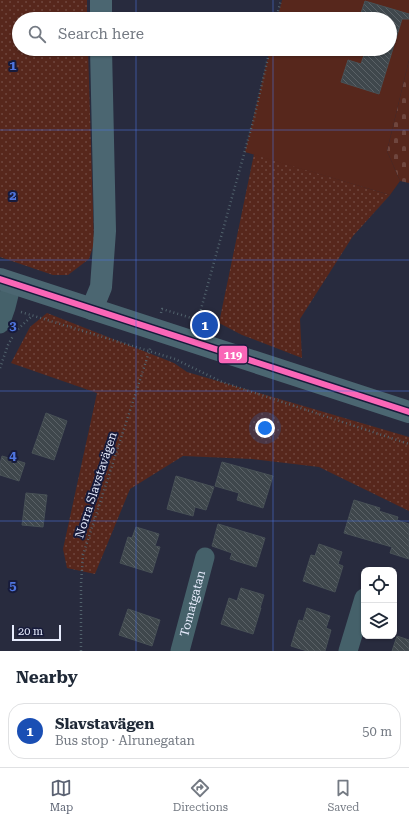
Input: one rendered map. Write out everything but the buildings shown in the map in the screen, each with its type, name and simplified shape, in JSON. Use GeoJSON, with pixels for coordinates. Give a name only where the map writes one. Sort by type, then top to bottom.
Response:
{"type":"FeatureCollection","features":[{"type":"Feature","properties":{"kind":"street"},"geometry":{"type":"LineString","coordinates":[[101,0],[101,12]]}},
{"type":"Feature","properties":{"kind":"street"},"geometry":{"type":"LineString","coordinates":[[92,309],[101,286],[105,232],[102,56]]}},
{"type":"Feature","properties":{"kind":"street"},"geometry":{"type":"LineString","coordinates":[[3,316],[6,281],[409,412]]}},
{"type":"Feature","properties":{"kind":"street","name":"Tomatgatan"},"geometry":{"type":"LineString","coordinates":[[180,651],[205,557]]}},
{"type":"Feature","properties":{"kind":"street"},"geometry":{"type":"LineString","coordinates":[[348,651],[362,603]]}},
{"type":"Feature","properties":{"kind":"path"},"geometry":{"type":"LineString","coordinates":[[278,12],[281,0]]}},
{"type":"Feature","properties":{"kind":"path","name":"Norra Slavstavägen"},"geometry":{"type":"LineString","coordinates":[[81,651],[81,584],[83,555],[150,351],[162,308],[198,320],[254,118],[268,56]]}},
{"type":"Feature","properties":{"kind":"path"},"geometry":{"type":"LineString","coordinates":[[0,368],[8,345],[16,331],[32,315]]}},
{"type":"Feature","properties":{"kind":"path"},"geometry":{"type":"LineString","coordinates":[[3,316],[32,315],[150,351],[175,359],[222,382],[409,444]]}},
{"type":"Feature","properties":{"kind":"green space"},"geometry":{"type":"Polygon","coordinates":[[[0,0],[87,0],[87,12],[12,12],[12,56],[88,56],[94,244],[89,259],[68,275],[53,275],[0,257],[0,0]]]}},
{"type":"Feature","properties":{"kind":"green space"},"geometry":{"type":"Polygon","coordinates":[[[282,0],[409,0],[409,60],[387,151],[400,181],[390,195],[245,152],[268,56],[397,56],[397,12],[279,12],[282,0]]]}},
{"type":"Feature","properties":{"kind":"green space"},"geometry":{"type":"Polygon","coordinates":[[[409,60],[409,183],[400,181],[387,151],[409,60]]]}},
{"type":"Feature","properties":{"kind":"green space"},"geometry":{"type":"Polygon","coordinates":[[[254,154],[390,195],[353,236],[300,319],[302,358],[242,335],[219,323],[254,154]]]}},
{"type":"Feature","properties":{"kind":"green space"},"geometry":{"type":"Polygon","coordinates":[[[47,313],[174,363],[187,372],[409,437],[409,511],[319,467],[252,459],[183,456],[130,489],[95,574],[67,568],[63,549],[97,393],[11,363],[30,327],[47,313]]]}},
{"type":"Feature","properties":{"kind":"transit line","name":"119"},"geometry":{"type":"LineString","coordinates":[[0,279],[409,412]]}},
{"type":"Feature","properties":{"kind":"place","name":"Slavstavägen"},"geometry":{"type":"Point","coordinates":[205,325]}}]}
